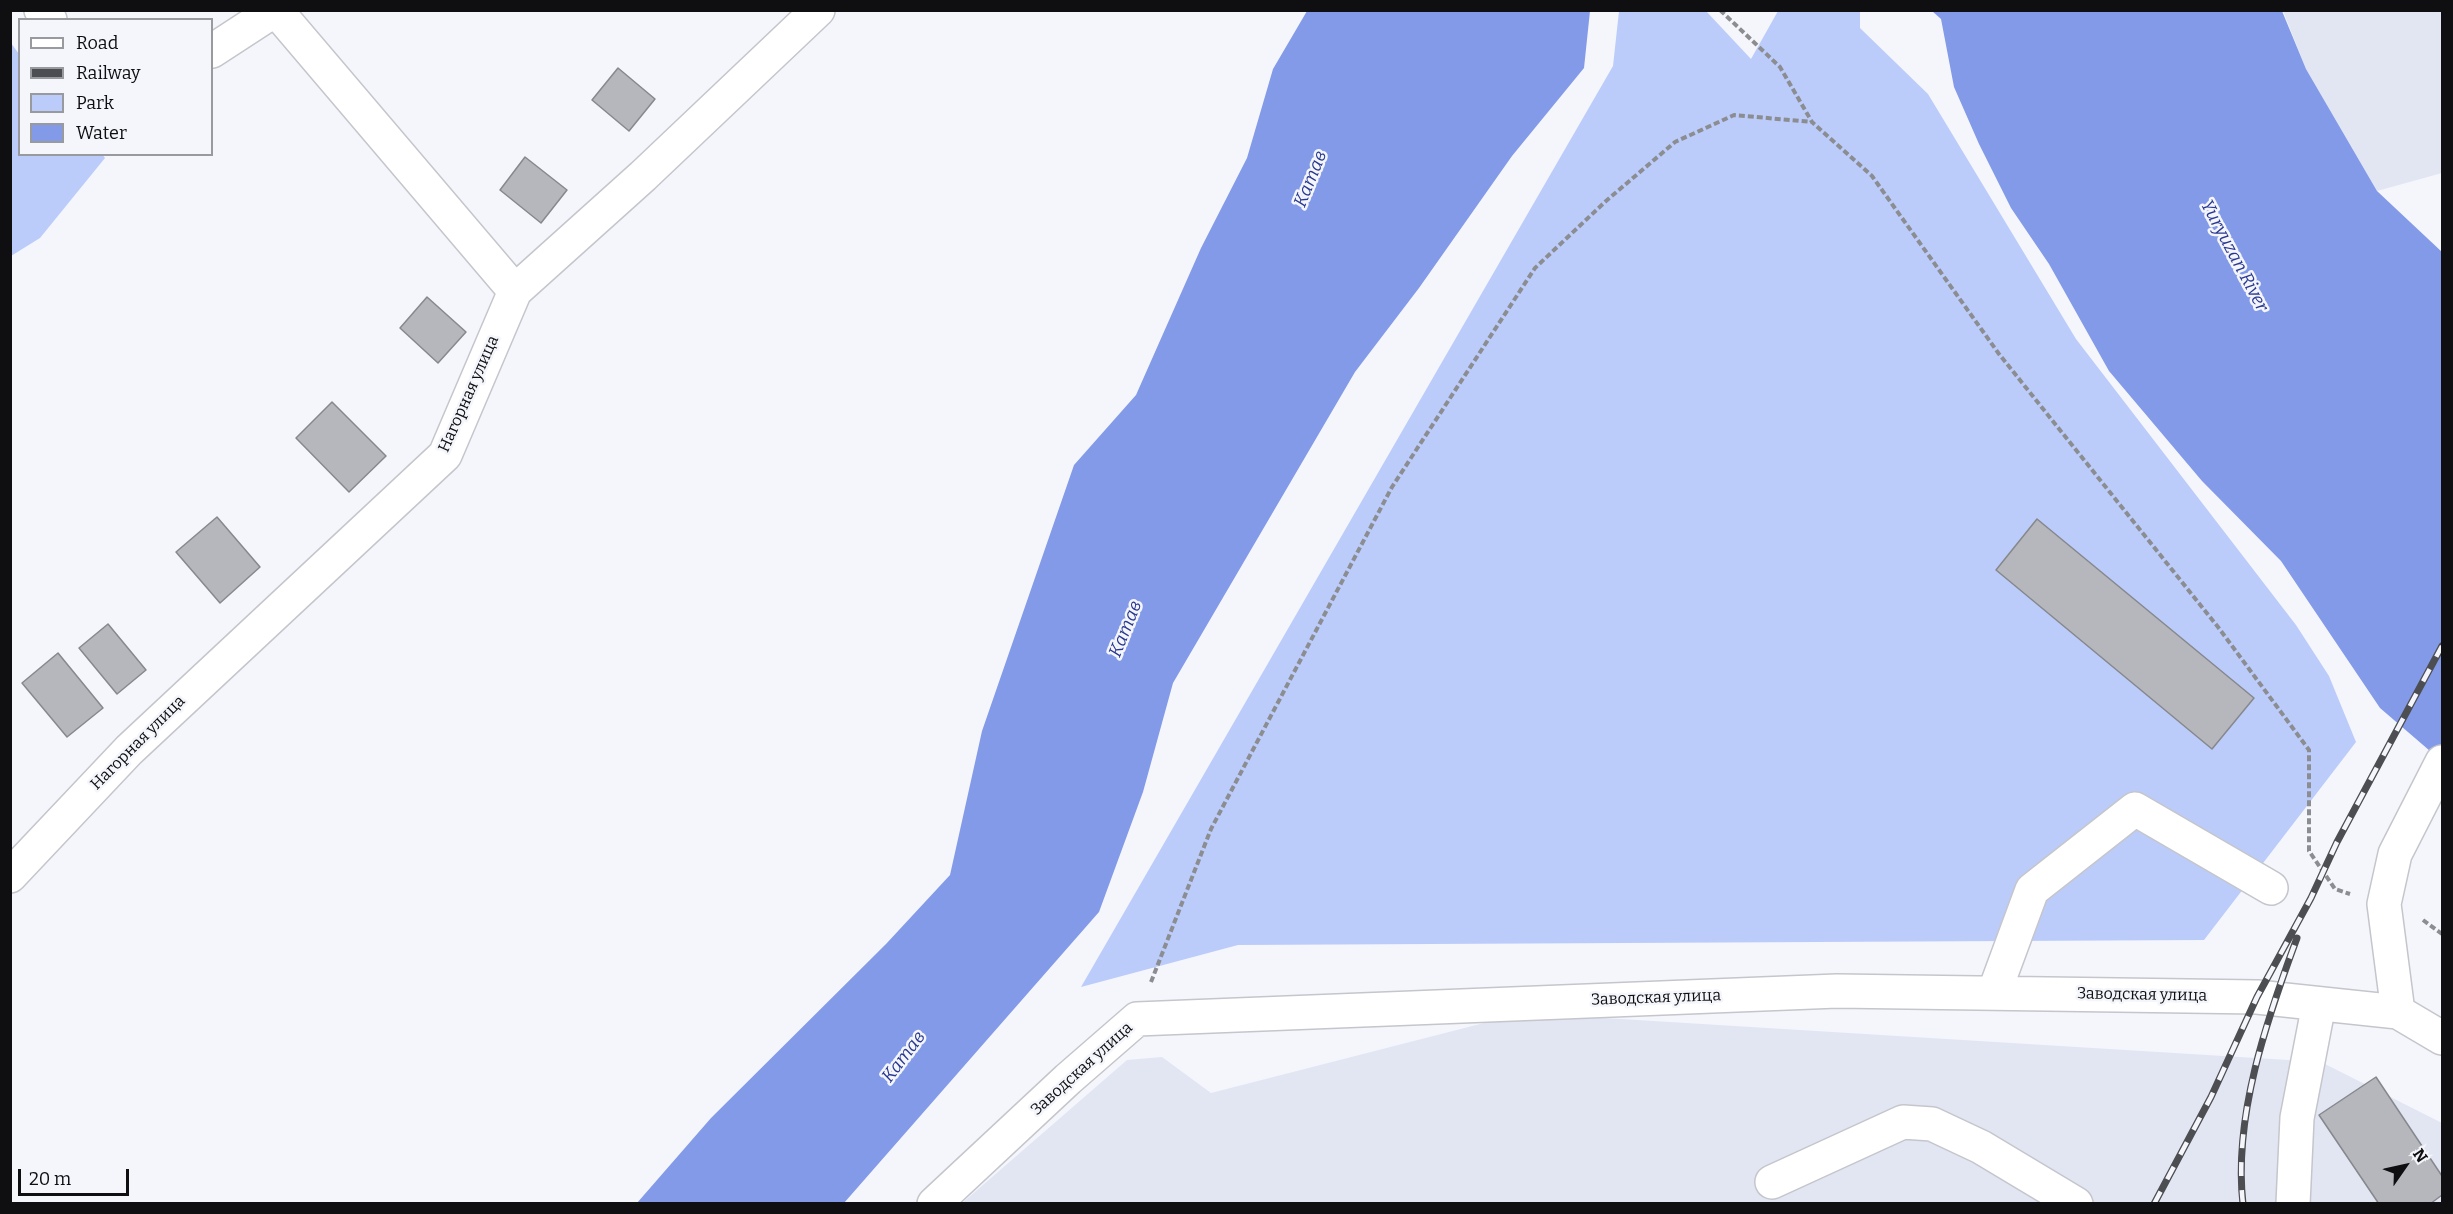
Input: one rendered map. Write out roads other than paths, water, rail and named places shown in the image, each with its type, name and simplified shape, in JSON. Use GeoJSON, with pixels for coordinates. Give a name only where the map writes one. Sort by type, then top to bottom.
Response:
{"type":"FeatureCollection","features":[{"type":"Feature","properties":{"kind":"street"},"geometry":{"type":"LineString","coordinates":[[213,50],[276,10],[515,291]]}},
{"type":"Feature","properties":{"kind":"street","name":"Нагорная улица"},"geometry":{"type":"LineString","coordinates":[[10,876],[129,750],[445,455],[515,291],[644,176],[818,10]]}},
{"type":"Feature","properties":{"kind":"street"},"geometry":{"type":"LineString","coordinates":[[2398,1012],[2384,904],[2395,854],[2442,762]]}},
{"type":"Feature","properties":{"kind":"street"},"geometry":{"type":"LineString","coordinates":[[1994,993],[2032,891],[2135,809],[2271,888]]}},
{"type":"Feature","properties":{"kind":"street","name":"Заводская улица"},"geometry":{"type":"LineString","coordinates":[[934,1203],[1068,1079],[1137,1019],[1837,991],[1994,993],[2257,997],[2398,1012],[2442,1038]]}},
{"type":"Feature","properties":{"kind":"street"},"geometry":{"type":"LineString","coordinates":[[2292,1203],[2297,1118],[2319,1004]]}},
{"type":"Feature","properties":{"kind":"street"},"geometry":{"type":"LineString","coordinates":[[1772,1182],[1903,1122],[1932,1124],[1981,1147],[2076,1203]]}},
{"type":"Feature","properties":{"kind":"water","name":"Катав"},"geometry":{"type":"Polygon","coordinates":[[[1307,11],[1590,11],[1584,68],[1512,156],[1419,288],[1355,372],[1173,683],[1143,792],[1099,912],[844,1203],[637,1203],[711,1118],[886,944],[950,875],[982,731],[1074,465],[1136,395],[1201,248],[1247,158],[1273,69],[1307,11]]]}},
{"type":"Feature","properties":{"kind":"water","name":"Yuryuzan River"},"geometry":{"type":"Polygon","coordinates":[[[1932,11],[2282,11],[2306,69],[2377,191],[2442,252],[2442,765],[2437,757],[2380,708],[2281,561],[2202,481],[2109,371],[2049,264],[2011,208],[1979,144],[1954,87],[1941,19],[1932,11]]]}},
{"type":"Feature","properties":{"kind":"railway"},"geometry":{"type":"LineString","coordinates":[[2154,1204],[2211,1097],[2257,997],[2442,646]]}},
{"type":"Feature","properties":{"kind":"railway"},"geometry":{"type":"LineString","coordinates":[[2243,1204],[2241,1171],[2248,1103],[2264,1035],[2297,938]]}}]}
